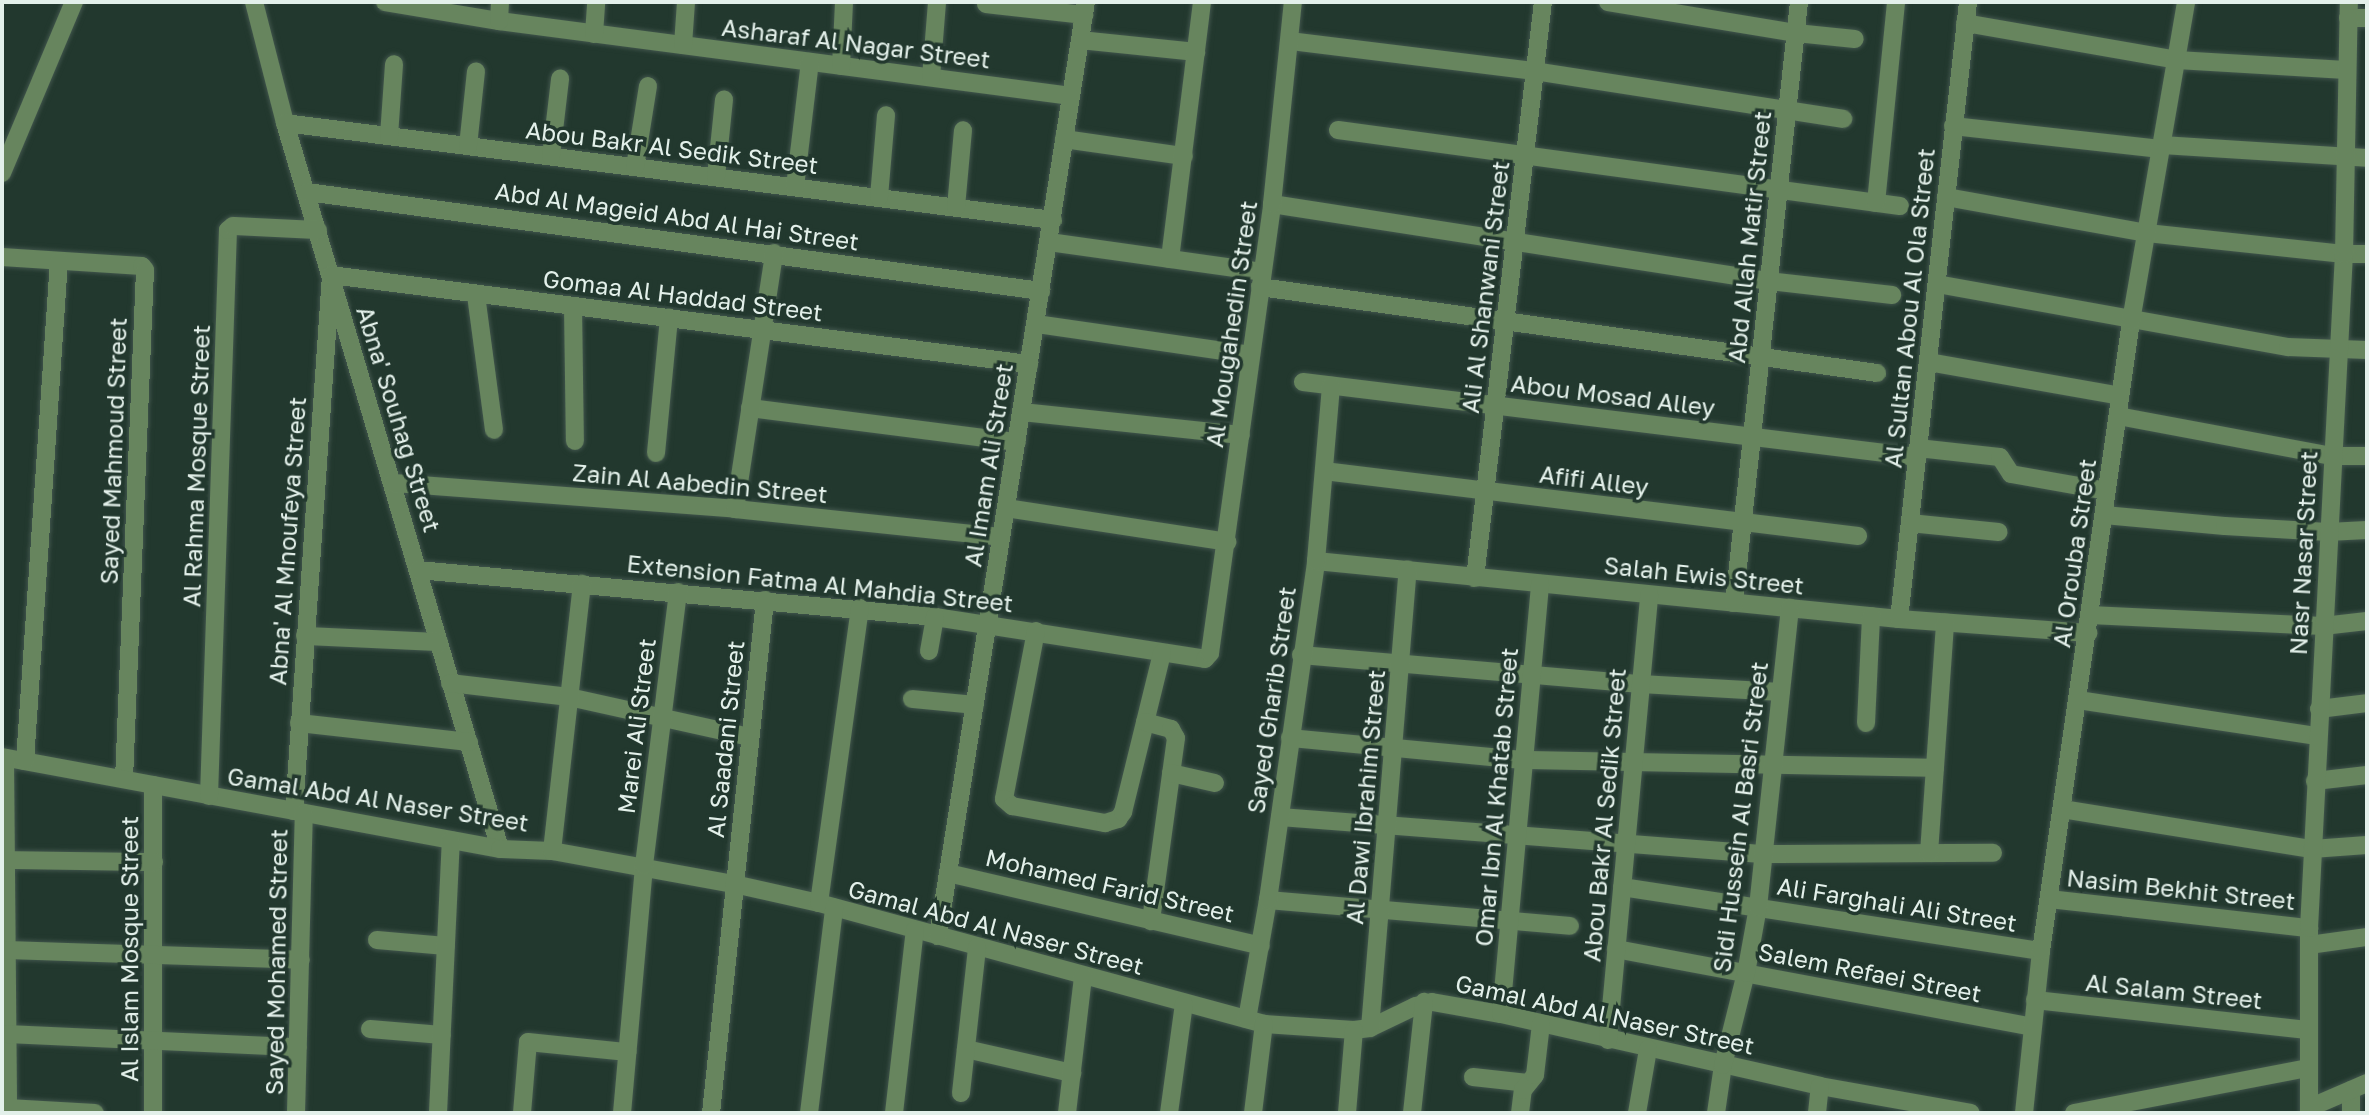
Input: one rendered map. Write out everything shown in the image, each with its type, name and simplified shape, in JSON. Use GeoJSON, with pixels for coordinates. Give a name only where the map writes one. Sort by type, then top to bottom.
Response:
{"type":"FeatureCollection","features":[{"type":"Feature","properties":{"kind":"street"},"geometry":{"type":"LineString","coordinates":[[2,173],[74,2]]}},
{"type":"Feature","properties":{"kind":"street","name":"Abna' Souhag Street"},"geometry":{"type":"LineString","coordinates":[[254,2],[285,123],[500,849]]}},
{"type":"Feature","properties":{"kind":"street","name":"Asharaf Al Nagar Street"},"geometry":{"type":"LineString","coordinates":[[385,2],[499,21],[1071,96]]}},
{"type":"Feature","properties":{"kind":"street"},"geometry":{"type":"LineString","coordinates":[[499,21],[500,2]]}},
{"type":"Feature","properties":{"kind":"street"},"geometry":{"type":"LineString","coordinates":[[594,34],[596,2]]}},
{"type":"Feature","properties":{"kind":"street"},"geometry":{"type":"LineString","coordinates":[[683,45],[686,2]]}},
{"type":"Feature","properties":{"kind":"street"},"geometry":{"type":"LineString","coordinates":[[841,66],[844,2]]}},
{"type":"Feature","properties":{"kind":"street"},"geometry":{"type":"LineString","coordinates":[[931,77],[937,2]]}},
{"type":"Feature","properties":{"kind":"street"},"geometry":{"type":"LineString","coordinates":[[1170,259],[1202,2]]}},
{"type":"Feature","properties":{"kind":"street","name":"Al Mougahedin Street"},"geometry":{"type":"LineString","coordinates":[[1210,653],[1272,204],[1293,2]]}},
{"type":"Feature","properties":{"kind":"street","name":"Ali Al Shanwani Street"},"geometry":{"type":"LineString","coordinates":[[1475,578],[1543,2]]}},
{"type":"Feature","properties":{"kind":"street"},"geometry":{"type":"LineString","coordinates":[[1608,2],[1796,33],[1856,39]]}},
{"type":"Feature","properties":{"kind":"street","name":"Abd Allah Matir Street"},"geometry":{"type":"LineString","coordinates":[[1734,603],[1799,2]]}},
{"type":"Feature","properties":{"kind":"street"},"geometry":{"type":"LineString","coordinates":[[1876,203],[1896,2]]}},
{"type":"Feature","properties":{"kind":"street","name":"Al Sultan Abou Al Ola Street"},"geometry":{"type":"LineString","coordinates":[[1899,619],[1968,2]]}},
{"type":"Feature","properties":{"kind":"street","name":"Al Orouba Street"},"geometry":{"type":"LineString","coordinates":[[2024,1113],[2041,951],[2120,396],[2186,2]]}},
{"type":"Feature","properties":{"kind":"street"},"geometry":{"type":"LineString","coordinates":[[986,4],[1085,8]]}},
{"type":"Feature","properties":{"kind":"street","name":"Al Imam Ali Street"},"geometry":{"type":"LineString","coordinates":[[938,936],[1085,8]]}},
{"type":"Feature","properties":{"kind":"street"},"geometry":{"type":"LineString","coordinates":[[2348,10],[2367,18]]}},
{"type":"Feature","properties":{"kind":"street","name":"Nasr Nasar Street"},"geometry":{"type":"LineString","coordinates":[[2309,1110],[2307,1030],[2312,849],[2344,254],[2348,10]]}},
{"type":"Feature","properties":{"kind":"street"},"geometry":{"type":"LineString","coordinates":[[1965,23],[2177,60],[2346,70]]}},
{"type":"Feature","properties":{"kind":"street"},"geometry":{"type":"LineString","coordinates":[[1080,40],[1196,52]]}},
{"type":"Feature","properties":{"kind":"street"},"geometry":{"type":"LineString","coordinates":[[1290,41],[1534,71],[1843,119]]}},
{"type":"Feature","properties":{"kind":"street"},"geometry":{"type":"LineString","coordinates":[[795,187],[810,62]]}},
{"type":"Feature","properties":{"kind":"street"},"geometry":{"type":"LineString","coordinates":[[389,136],[394,64]]}},
{"type":"Feature","properties":{"kind":"street"},"geometry":{"type":"LineString","coordinates":[[468,146],[477,71]]}},
{"type":"Feature","properties":{"kind":"street"},"geometry":{"type":"LineString","coordinates":[[551,156],[559,79]]}},
{"type":"Feature","properties":{"kind":"street"},"geometry":{"type":"LineString","coordinates":[[635,167],[648,86]]}},
{"type":"Feature","properties":{"kind":"street"},"geometry":{"type":"LineString","coordinates":[[716,177],[724,99]]}},
{"type":"Feature","properties":{"kind":"street"},"geometry":{"type":"LineString","coordinates":[[878,198],[886,115]]}},
{"type":"Feature","properties":{"kind":"street","name":"Abou Bakr Al Sedik Street"},"geometry":{"type":"LineString","coordinates":[[285,123],[1053,220]]}},
{"type":"Feature","properties":{"kind":"street"},"geometry":{"type":"LineString","coordinates":[[1953,126],[2161,147],[2367,158]]}},
{"type":"Feature","properties":{"kind":"street"},"geometry":{"type":"LineString","coordinates":[[956,208],[963,130]]}},
{"type":"Feature","properties":{"kind":"street"},"geometry":{"type":"LineString","coordinates":[[1338,130],[1900,206]]}},
{"type":"Feature","properties":{"kind":"street"},"geometry":{"type":"LineString","coordinates":[[1064,139],[1184,156]]}},
{"type":"Feature","properties":{"kind":"street","name":"Abd Al Mageid Abd Al Hai Street"},"geometry":{"type":"LineString","coordinates":[[307,192],[1041,291]]}},
{"type":"Feature","properties":{"kind":"street"},"geometry":{"type":"LineString","coordinates":[[1946,198],[2147,233],[2344,254],[2367,254]]}},
{"type":"Feature","properties":{"kind":"street"},"geometry":{"type":"LineString","coordinates":[[1272,204],[1769,281],[1892,295]]}},
{"type":"Feature","properties":{"kind":"street","name":"Al Rahma Mosque Street"},"geometry":{"type":"LineString","coordinates":[[209,796],[228,230],[233,226],[318,230]]}},
{"type":"Feature","properties":{"kind":"street"},"geometry":{"type":"LineString","coordinates":[[1049,242],[1170,259],[1261,279],[1506,323],[1760,355],[1877,373]]}},
{"type":"Feature","properties":{"kind":"street"},"geometry":{"type":"LineString","coordinates":[[735,509],[774,253]]}},
{"type":"Feature","properties":{"kind":"street","name":"Sayed Mahmoud Street"},"geometry":{"type":"LineString","coordinates":[[2,257],[142,266],[145,270],[124,779]]}},
{"type":"Feature","properties":{"kind":"street"},"geometry":{"type":"LineString","coordinates":[[25,761],[59,261]]}},
{"type":"Feature","properties":{"kind":"street","name":"Gomaa Al Haddad Street"},"geometry":{"type":"LineString","coordinates":[[331,275],[1029,364]]}},
{"type":"Feature","properties":{"kind":"street","name":"Abna' Al Mnoufeya Street"},"geometry":{"type":"LineString","coordinates":[[299,812],[299,723],[331,275]]}},
{"type":"Feature","properties":{"kind":"street"},"geometry":{"type":"LineString","coordinates":[[1937,284],[2131,321],[2288,347],[2367,350]]}},
{"type":"Feature","properties":{"kind":"street"},"geometry":{"type":"LineString","coordinates":[[477,295],[494,430]]}},
{"type":"Feature","properties":{"kind":"street"},"geometry":{"type":"LineString","coordinates":[[573,306],[575,441]]}},
{"type":"Feature","properties":{"kind":"street"},"geometry":{"type":"LineString","coordinates":[[656,453],[669,318]]}},
{"type":"Feature","properties":{"kind":"street"},"geometry":{"type":"LineString","coordinates":[[1036,324],[1251,355]]}},
{"type":"Feature","properties":{"kind":"street"},"geometry":{"type":"LineString","coordinates":[[1928,362],[2120,396]]}},
{"type":"Feature","properties":{"kind":"street","name":"Abou Mosad Alley"},"geometry":{"type":"LineString","coordinates":[[1303,382],[1752,437],[2000,457],[2011,474],[2107,491]]}},
{"type":"Feature","properties":{"kind":"street","name":"Sayed Gharib Street"},"geometry":{"type":"LineString","coordinates":[[1253,1113],[1255,1021],[1261,946],[1316,561],[1331,386]]}},
{"type":"Feature","properties":{"kind":"street"},"geometry":{"type":"LineString","coordinates":[[750,408],[1017,442]]}},
{"type":"Feature","properties":{"kind":"street"},"geometry":{"type":"LineString","coordinates":[[1022,412],[1241,435]]}},
{"type":"Feature","properties":{"kind":"street"},"geometry":{"type":"LineString","coordinates":[[2118,416],[2332,456],[2367,456]]}},
{"type":"Feature","properties":{"kind":"street","name":"Afifi Alley"},"geometry":{"type":"LineString","coordinates":[[1324,471],[1742,524],[1858,536]]}},
{"type":"Feature","properties":{"kind":"street","name":"Zain Al Aabedin Street"},"geometry":{"type":"LineString","coordinates":[[393,483],[735,509],[1001,537]]}},
{"type":"Feature","properties":{"kind":"street"},"geometry":{"type":"LineString","coordinates":[[1006,508],[1227,542]]}},
{"type":"Feature","properties":{"kind":"street"},"geometry":{"type":"LineString","coordinates":[[2104,515],[2328,532],[2367,530]]}},
{"type":"Feature","properties":{"kind":"street"},"geometry":{"type":"LineString","coordinates":[[1910,523],[1999,532]]}},
{"type":"Feature","properties":{"kind":"street","name":"Salah Ewis Street"},"geometry":{"type":"LineString","coordinates":[[1316,561],[1945,623],[2323,626],[2367,621]]}},
{"type":"Feature","properties":{"kind":"street","name":"Extension Fatma Al Mahdia Street"},"geometry":{"type":"LineString","coordinates":[[418,570],[860,608],[988,623],[1202,660],[1210,653]]}},
{"type":"Feature","properties":{"kind":"street","name":"Al Dawi Ibrahim Street"},"geometry":{"type":"LineString","coordinates":[[1347,1113],[1380,910],[1408,570]]}},
{"type":"Feature","properties":{"kind":"street"},"geometry":{"type":"LineString","coordinates":[[552,850],[582,584]]}},
{"type":"Feature","properties":{"kind":"street","name":"Omar Ibn Al Khatab Street"},"geometry":{"type":"LineString","coordinates":[[1502,1014],[1540,584]]}},
{"type":"Feature","properties":{"kind":"street","name":"Marei Ali Street"},"geometry":{"type":"LineString","coordinates":[[622,1113],[644,866],[678,592]]}},
{"type":"Feature","properties":{"kind":"street","name":"Abou Bakr Al Sedik Street"},"geometry":{"type":"LineString","coordinates":[[1608,1040],[1649,595]]}},
{"type":"Feature","properties":{"kind":"street","name":"Al Saadani Street"},"geometry":{"type":"LineString","coordinates":[[711,1113],[765,600]]}},
{"type":"Feature","properties":{"kind":"street"},"geometry":{"type":"LineString","coordinates":[[809,1113],[827,905],[860,608]]}},
{"type":"Feature","properties":{"kind":"street","name":"Sidi Hussein Al Basri Street"},"geometry":{"type":"LineString","coordinates":[[1716,1113],[1723,1065],[1746,973],[1758,907],[1790,608]]}},
{"type":"Feature","properties":{"kind":"street"},"geometry":{"type":"LineString","coordinates":[[929,651],[934,617]]}},
{"type":"Feature","properties":{"kind":"street"},"geometry":{"type":"LineString","coordinates":[[1866,723],[1871,617]]}},
{"type":"Feature","properties":{"kind":"street"},"geometry":{"type":"LineString","coordinates":[[1928,853],[1945,623]]}},
{"type":"Feature","properties":{"kind":"street"},"geometry":{"type":"LineString","coordinates":[[1036,631],[1004,796],[1009,804],[1105,823],[1118,820],[1123,812],[1162,653]]}},
{"type":"Feature","properties":{"kind":"street"},"geometry":{"type":"LineString","coordinates":[[305,636],[439,642]]}},
{"type":"Feature","properties":{"kind":"street"},"geometry":{"type":"LineString","coordinates":[[1301,655],[1532,676],[1781,692]]}},
{"type":"Feature","properties":{"kind":"street"},"geometry":{"type":"LineString","coordinates":[[450,683],[569,697],[661,715],[750,737]]}},
{"type":"Feature","properties":{"kind":"street"},"geometry":{"type":"LineString","coordinates":[[912,699],[975,705]]}},
{"type":"Feature","properties":{"kind":"street"},"geometry":{"type":"LineString","coordinates":[[2078,700],[2317,736]]}},
{"type":"Feature","properties":{"kind":"street"},"geometry":{"type":"LineString","coordinates":[[2319,709],[2367,702]]}},
{"type":"Feature","properties":{"kind":"street"},"geometry":{"type":"LineString","coordinates":[[1145,722],[1174,731],[1176,738],[1151,921]]}},
{"type":"Feature","properties":{"kind":"street"},"geometry":{"type":"LineString","coordinates":[[299,723],[469,742]]}},
{"type":"Feature","properties":{"kind":"street"},"geometry":{"type":"LineString","coordinates":[[1290,738],[1524,760],[1934,768]]}},
{"type":"Feature","properties":{"kind":"street"},"geometry":{"type":"LineString","coordinates":[[3,757],[8,1111],[95,1113]]}},
{"type":"Feature","properties":{"kind":"street","name":"Gamal Abd Al Naser Street"},"geometry":{"type":"LineString","coordinates":[[3,757],[500,849],[552,850],[734,884],[827,905],[1184,1004],[1255,1021],[1362,1029],[1424,1002],[1502,1014],[1908,1107],[1971,1113]]}},
{"type":"Feature","properties":{"kind":"street"},"geometry":{"type":"LineString","coordinates":[[1171,773],[1215,783]]}},
{"type":"Feature","properties":{"kind":"street"},"geometry":{"type":"LineString","coordinates":[[2315,782],[2367,775]]}},
{"type":"Feature","properties":{"kind":"street","name":"Al Islam Mosque Street"},"geometry":{"type":"LineString","coordinates":[[153,785],[153,1113]]}},
{"type":"Feature","properties":{"kind":"street"},"geometry":{"type":"LineString","coordinates":[[2062,809],[2312,849],[2367,845]]}},
{"type":"Feature","properties":{"kind":"street","name":"Sayed Mohamed Street"},"geometry":{"type":"LineString","coordinates":[[296,1113],[301,960],[299,812]]}},
{"type":"Feature","properties":{"kind":"street"},"geometry":{"type":"LineString","coordinates":[[1280,817],[1765,854],[1993,853]]}},
{"type":"Feature","properties":{"kind":"street"},"geometry":{"type":"LineString","coordinates":[[438,1113],[451,840]]}},
{"type":"Feature","properties":{"kind":"street"},"geometry":{"type":"LineString","coordinates":[[6,860],[155,862]]}},
{"type":"Feature","properties":{"kind":"street","name":"Mohamed Farid Street"},"geometry":{"type":"LineString","coordinates":[[948,873],[1261,946]]}},
{"type":"Feature","properties":{"kind":"street","name":"Ali Farghali Ali Street"},"geometry":{"type":"LineString","coordinates":[[1622,887],[2041,951]]}},
{"type":"Feature","properties":{"kind":"street","name":"Nasim Bekhit Street"},"geometry":{"type":"LineString","coordinates":[[2049,899],[2309,937],[2367,937]]}},
{"type":"Feature","properties":{"kind":"street"},"geometry":{"type":"LineString","coordinates":[[1268,900],[1570,926]]}},
{"type":"Feature","properties":{"kind":"street"},"geometry":{"type":"LineString","coordinates":[[894,1113],[915,930]]}},
{"type":"Feature","properties":{"kind":"street"},"geometry":{"type":"LineString","coordinates":[[377,940],[446,946]]}},
{"type":"Feature","properties":{"kind":"street"},"geometry":{"type":"LineString","coordinates":[[961,1093],[977,947]]}},
{"type":"Feature","properties":{"kind":"street","name":"Salem Refaei Street"},"geometry":{"type":"LineString","coordinates":[[1616,949],[2032,1027]]}},
{"type":"Feature","properties":{"kind":"street"},"geometry":{"type":"LineString","coordinates":[[7,950],[301,960]]}},
{"type":"Feature","properties":{"kind":"street"},"geometry":{"type":"LineString","coordinates":[[1067,1113],[1083,976]]}},
{"type":"Feature","properties":{"kind":"street","name":"Al Salam Street"},"geometry":{"type":"LineString","coordinates":[[2035,1000],[2307,1030]]}},
{"type":"Feature","properties":{"kind":"street"},"geometry":{"type":"LineString","coordinates":[[1412,1113],[1424,1002]]}},
{"type":"Feature","properties":{"kind":"street"},"geometry":{"type":"LineString","coordinates":[[1168,1113],[1184,1004]]}},
{"type":"Feature","properties":{"kind":"street"},"geometry":{"type":"LineString","coordinates":[[1520,1113],[1523,1090],[1535,1075],[1541,1024]]}},
{"type":"Feature","properties":{"kind":"street"},"geometry":{"type":"LineString","coordinates":[[370,1029],[442,1035]]}},
{"type":"Feature","properties":{"kind":"street"},"geometry":{"type":"LineString","coordinates":[[7,1034],[298,1047]]}},
{"type":"Feature","properties":{"kind":"street"},"geometry":{"type":"LineString","coordinates":[[522,1113],[528,1042],[627,1052]]}},
{"type":"Feature","properties":{"kind":"street"},"geometry":{"type":"LineString","coordinates":[[966,1049],[1072,1073]]}},
{"type":"Feature","properties":{"kind":"street"},"geometry":{"type":"LineString","coordinates":[[1637,1113],[1648,1049]]}},
{"type":"Feature","properties":{"kind":"street"},"geometry":{"type":"LineString","coordinates":[[2074,1113],[2308,1068]]}},
{"type":"Feature","properties":{"kind":"street"},"geometry":{"type":"LineString","coordinates":[[1474,1077],[1528,1083]]}},
{"type":"Feature","properties":{"kind":"street"},"geometry":{"type":"LineString","coordinates":[[2309,1110],[2359,1086]]}},
{"type":"Feature","properties":{"kind":"street"},"geometry":{"type":"LineString","coordinates":[[2351,1113],[2359,1086]]}},
{"type":"Feature","properties":{"kind":"street"},"geometry":{"type":"LineString","coordinates":[[1817,1113],[1820,1087]]}}]}
